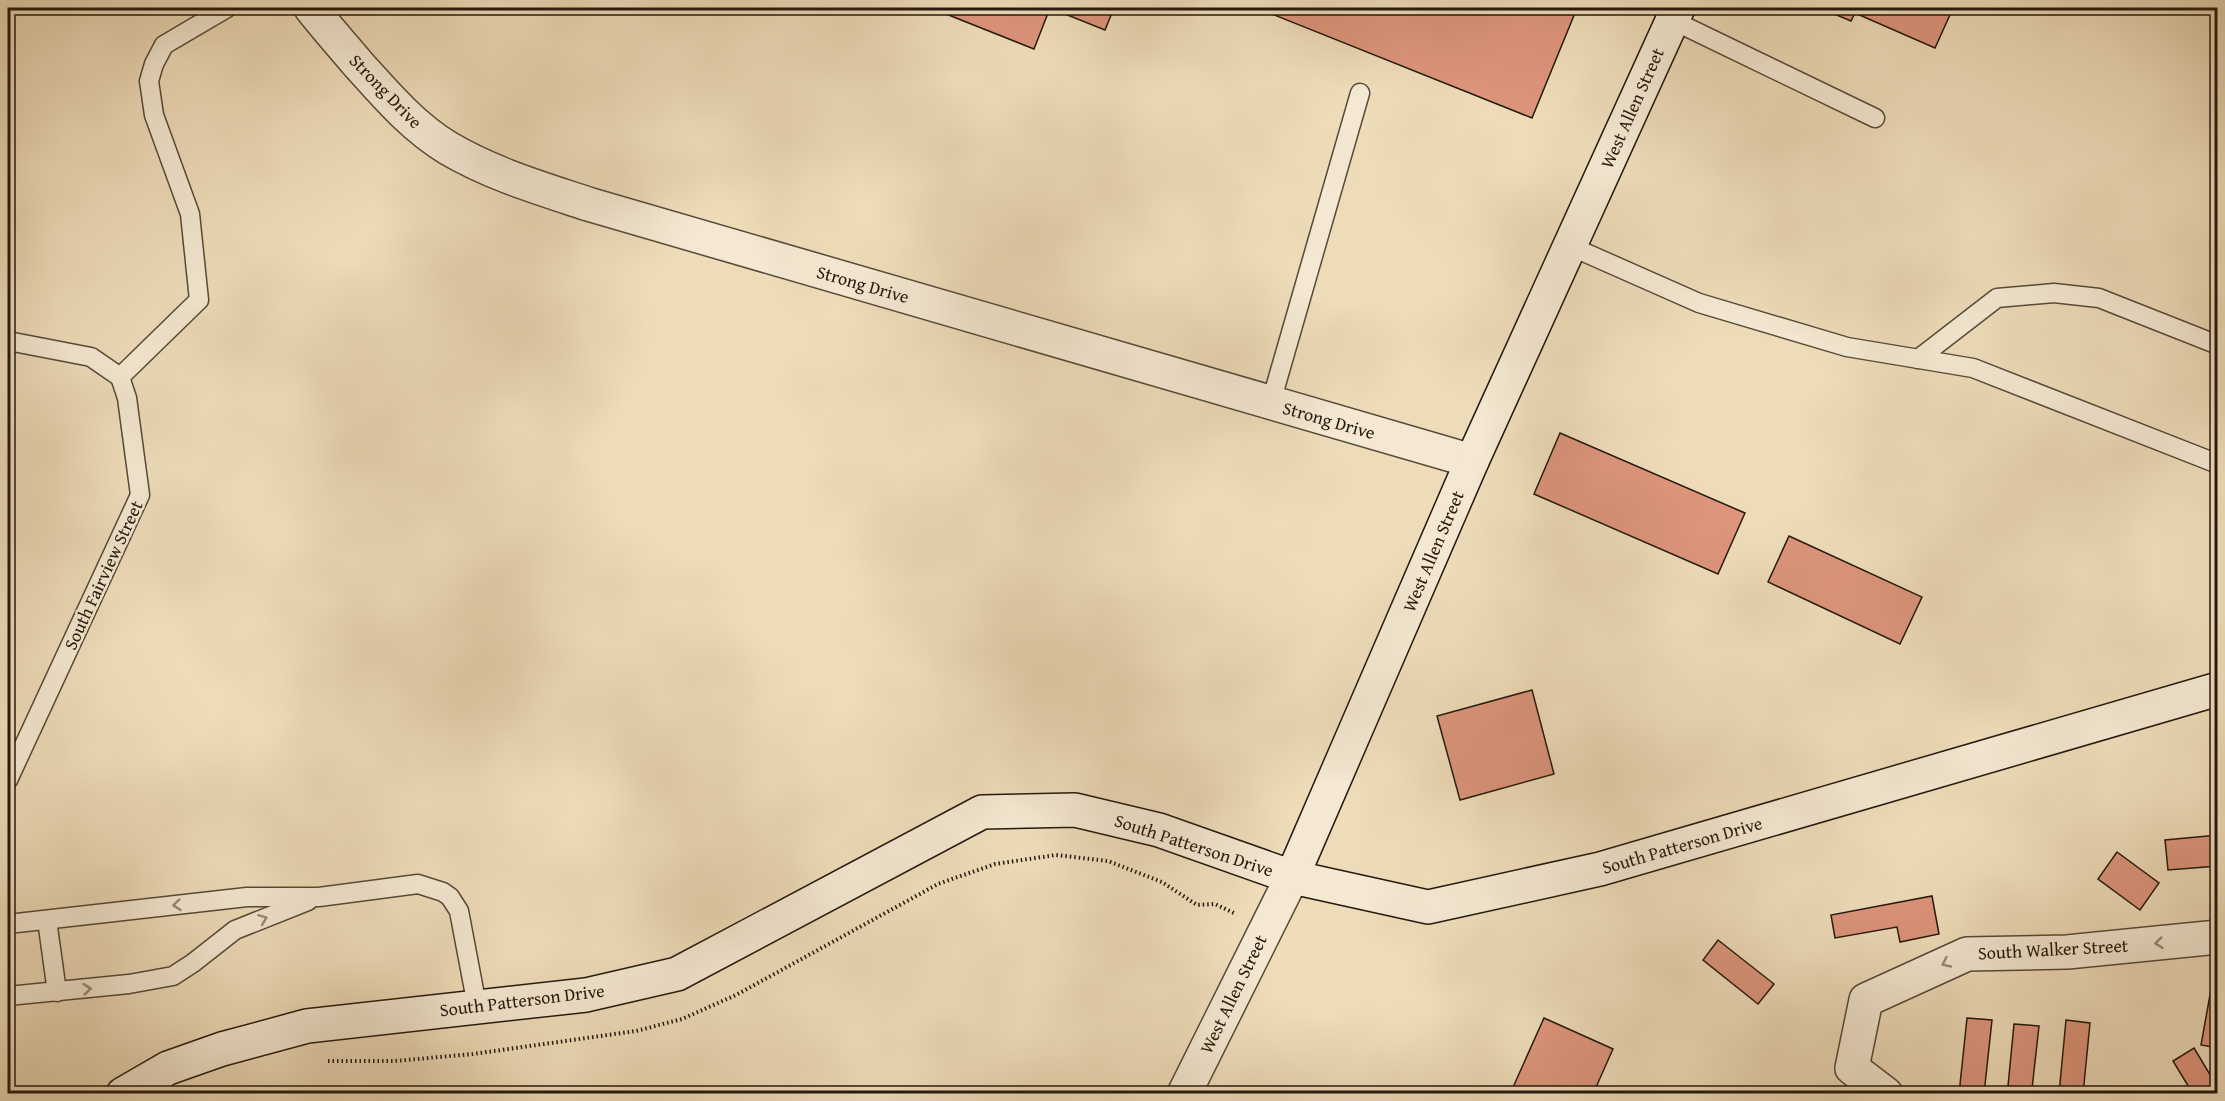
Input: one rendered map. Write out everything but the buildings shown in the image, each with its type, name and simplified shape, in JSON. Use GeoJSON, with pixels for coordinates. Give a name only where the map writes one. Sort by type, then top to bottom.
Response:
{"type":"FeatureCollection","features":[{"type":"Feature","properties":{"kind":"street","name":"Strong Drive"},"geometry":{"type":"LineString","coordinates":[[311,8],[389,99],[417,125],[446,147],[479,165],[517,180],[588,204],[1472,460]]}},
{"type":"Feature","properties":{"kind":"street","name":"West Allen Street"},"geometry":{"type":"LineString","coordinates":[[1184,1094],[1292,877],[1472,460],[1675,14]]}},
{"type":"Feature","properties":{"kind":"street","name":"South Patterson Drive"},"geometry":{"type":"LineString","coordinates":[[123,1094],[168,1068],[222,1049],[307,1026],[586,995],[677,974],[982,812],[1075,810],[1159,830],[1292,877],[1428,908],[1600,868],[2217,689]]}},
{"type":"Feature","properties":{"kind":"street","name":"South Walker Street"},"geometry":{"type":"LineString","coordinates":[[1886,1094],[1852,1068],[1866,1000],[1967,954],[2067,952],[2217,937]]}},
{"type":"Feature","properties":{"kind":"lane"},"geometry":{"type":"LineString","coordinates":[[8,341],[91,357],[120,377],[199,300],[190,214],[154,115],[148,81],[164,45],[227,8]]}},
{"type":"Feature","properties":{"kind":"lane"},"geometry":{"type":"LineString","coordinates":[[1675,14],[1875,118]]}},
{"type":"Feature","properties":{"kind":"lane"},"geometry":{"type":"LineString","coordinates":[[1270,402],[1360,93]]}},
{"type":"Feature","properties":{"kind":"lane"},"geometry":{"type":"LineString","coordinates":[[1570,246],[1699,303],[1847,347],[1972,368],[2217,464]]}},
{"type":"Feature","properties":{"kind":"lane"},"geometry":{"type":"LineString","coordinates":[[1918,359],[1997,298],[2054,293],[2099,298],[2217,345]]}},
{"type":"Feature","properties":{"kind":"lane","name":"South Fairview Street"},"geometry":{"type":"LineString","coordinates":[[8,780],[140,495],[127,398],[120,377]]}},
{"type":"Feature","properties":{"kind":"lane"},"geometry":{"type":"LineString","coordinates":[[8,924],[247,897],[319,897],[410,885],[435,888],[450,897],[459,910],[477,1006]]}},
{"type":"Feature","properties":{"kind":"lane"},"geometry":{"type":"LineString","coordinates":[[8,996],[129,984],[173,976],[236,930],[319,897]]}},
{"type":"Feature","properties":{"kind":"lane"},"geometry":{"type":"LineString","coordinates":[[47,920],[57,992]]}}]}
